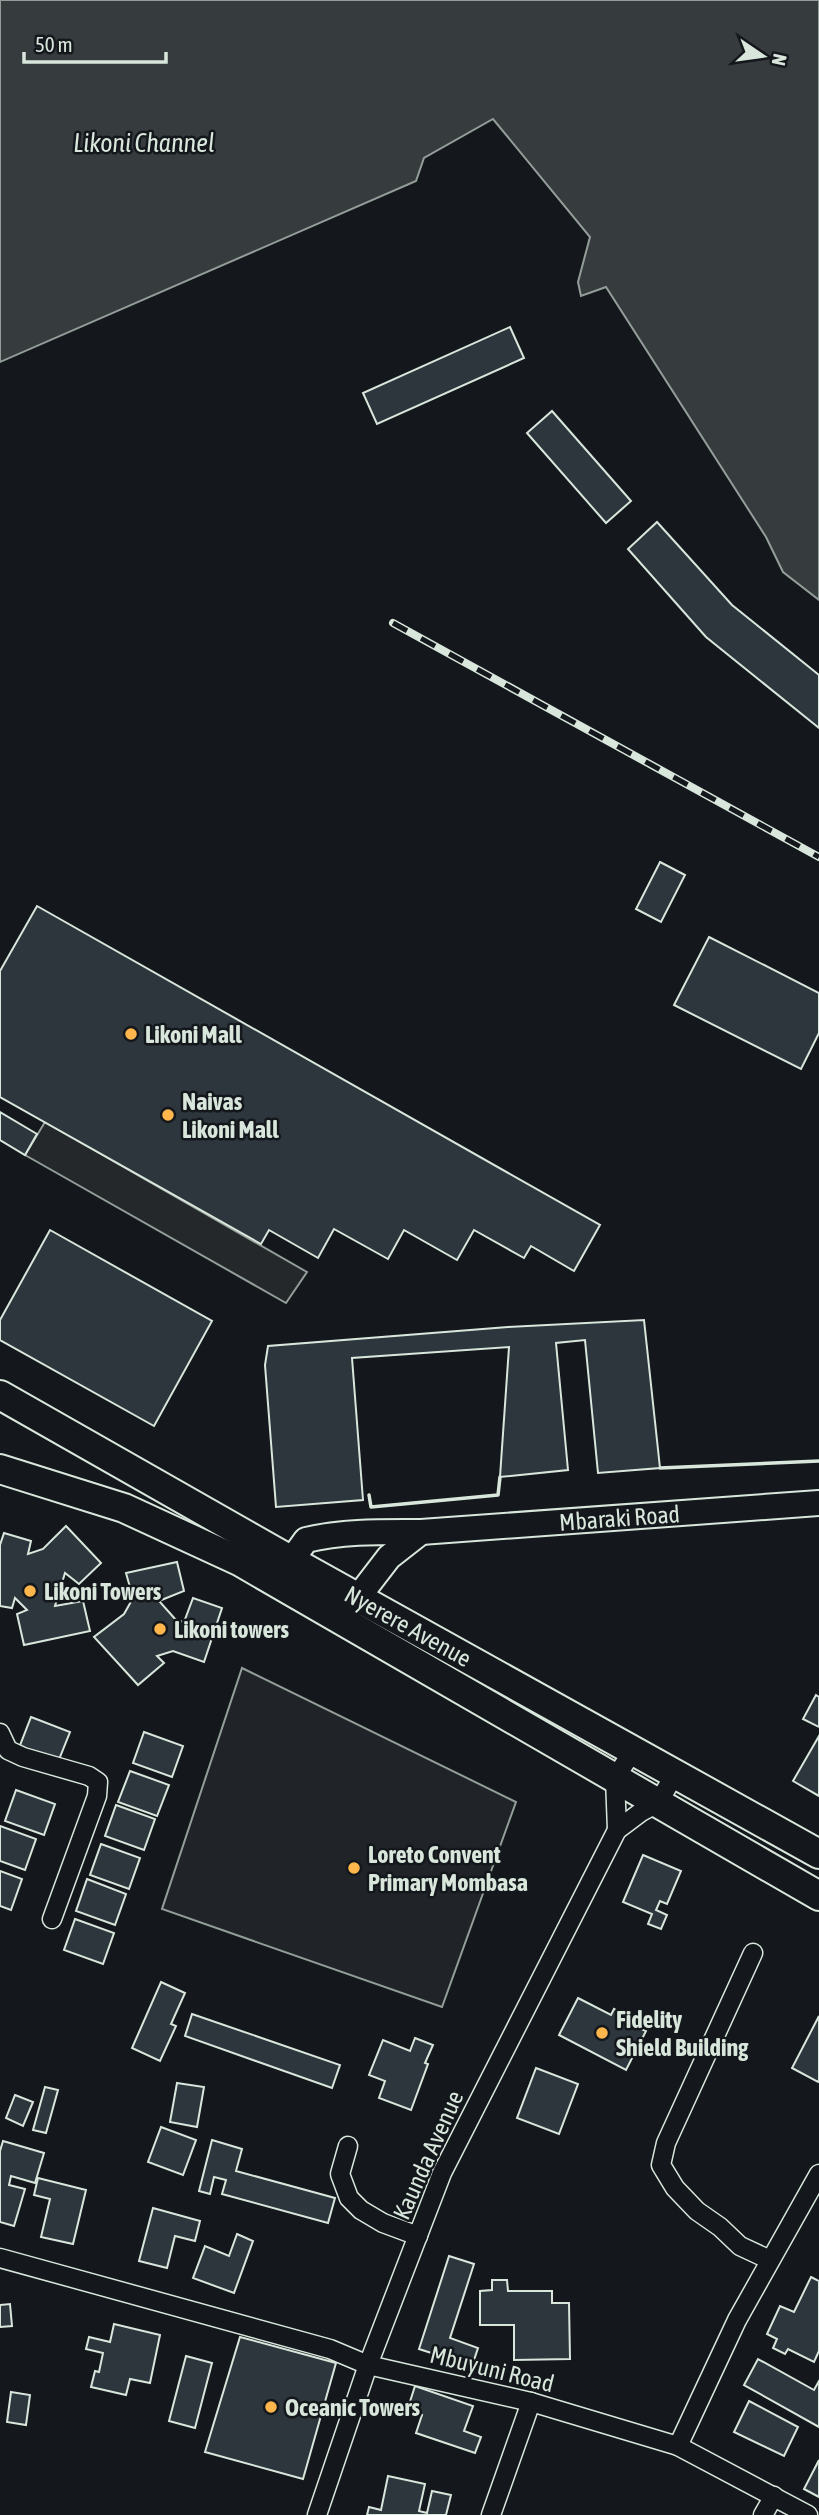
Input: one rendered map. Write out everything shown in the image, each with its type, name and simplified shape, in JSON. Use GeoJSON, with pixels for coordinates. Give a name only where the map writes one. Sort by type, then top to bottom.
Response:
{"type":"FeatureCollection","features":[{"type":"Feature","properties":{"kind":"highway","name":"Nyerere Avenue"},"geometry":{"type":"LineString","coordinates":[[0,1395],[283,1571],[340,1620],[819,1896]]}},
{"type":"Feature","properties":{"kind":"highway","name":"Nyerere Avenue"},"geometry":{"type":"LineString","coordinates":[[0,1469],[124,1508],[207,1546],[358,1598],[819,1854]]}},
{"type":"Feature","properties":{"kind":"main road","name":"Mbaraki Road"},"geometry":{"type":"LineString","coordinates":[[283,1571],[306,1540],[355,1531],[421,1532],[819,1503]]}},
{"type":"Feature","properties":{"kind":"main road"},"geometry":{"type":"LineString","coordinates":[[340,1620],[389,1557],[421,1532]]}},
{"type":"Feature","properties":{"kind":"street"},"geometry":{"type":"LineString","coordinates":[[0,1733],[4,1756],[23,1757],[89,1776],[98,1782],[97,1796],[52,1919]]}},
{"type":"Feature","properties":{"kind":"street"},"geometry":{"type":"LineString","coordinates":[[615,1778],[633,1751]]}},
{"type":"Feature","properties":{"kind":"street"},"geometry":{"type":"LineString","coordinates":[[658,1803],[675,1774]]}},
{"type":"Feature","properties":{"kind":"street","name":"Kaunda Avenue"},"geometry":{"type":"LineString","coordinates":[[615,1778],[617,1830]]}},
{"type":"Feature","properties":{"kind":"street","name":"Kaunda Avenue"},"geometry":{"type":"LineString","coordinates":[[317,2515],[368,2365],[442,2173],[617,1830],[658,1803]]}},
{"type":"Feature","properties":{"kind":"street"},"geometry":{"type":"LineString","coordinates":[[753,1953],[666,2143],[661,2165],[675,2188],[696,2211],[720,2227],[740,2246],[770,2260]]}},
{"type":"Feature","properties":{"kind":"street"},"geometry":{"type":"LineString","coordinates":[[348,2146],[340,2174],[349,2198],[361,2210],[383,2223],[418,2236]]}},
{"type":"Feature","properties":{"kind":"street"},"geometry":{"type":"LineString","coordinates":[[678,2446],[737,2320],[819,2174]]}},
{"type":"Feature","properties":{"kind":"street","name":"Mbuyuni Road"},"geometry":{"type":"LineString","coordinates":[[0,2258],[330,2349],[368,2365],[531,2402],[678,2446],[808,2515]]}},
{"type":"Feature","properties":{"kind":"street"},"geometry":{"type":"LineString","coordinates":[[491,2515],[531,2402]]}},
{"type":"Feature","properties":{"kind":"street"},"geometry":{"type":"LineString","coordinates":[[763,2515],[774,2496]]}},
{"type":"Feature","properties":{"kind":"shaded area"},"geometry":{"type":"Polygon","coordinates":[[[45,1122],[307,1272],[286,1303],[25,1155],[45,1122]]]}},
{"type":"Feature","properties":{"kind":"shaded area"},"geometry":{"type":"Polygon","coordinates":[[[242,1668],[516,1802],[442,2007],[162,1909],[242,1668]]]}},
{"type":"Feature","properties":{"kind":"water","name":"Likoni Channel"},"geometry":{"type":"Polygon","coordinates":[[[0,0],[819,0],[819,600],[783,572],[766,537],[606,287],[581,296],[578,282],[590,237],[493,119],[424,158],[416,181],[0,362],[0,0]]]}},
{"type":"Feature","properties":{"kind":"building"},"geometry":{"type":"Polygon","coordinates":[[[510,327],[524,358],[377,424],[363,393],[510,327]]]}},
{"type":"Feature","properties":{"kind":"building"},"geometry":{"type":"Polygon","coordinates":[[[552,411],[631,501],[606,523],[527,433],[552,411]]]}},
{"type":"Feature","properties":{"kind":"building"},"geometry":{"type":"Polygon","coordinates":[[[657,522],[732,605],[819,675],[819,728],[706,637],[628,549],[657,522]]]}},
{"type":"Feature","properties":{"kind":"building"},"geometry":{"type":"Polygon","coordinates":[[[660,862],[685,875],[661,922],[636,909],[660,862]]]}},
{"type":"Feature","properties":{"kind":"building","name":"Likoni Mall"},"geometry":{"type":"Polygon","coordinates":[[[37,906],[600,1225],[574,1271],[531,1246],[524,1258],[474,1230],[457,1260],[404,1230],[388,1259],[334,1229],[318,1258],[269,1230],[261,1244],[0,1097],[0,971],[37,906]]]}},
{"type":"Feature","properties":{"kind":"building"},"geometry":{"type":"Polygon","coordinates":[[[709,937],[819,993],[819,1033],[801,1069],[674,1005],[709,937]]]}},
{"type":"Feature","properties":{"kind":"building"},"geometry":{"type":"Polygon","coordinates":[[[0,1112],[37,1134],[25,1155],[0,1140],[0,1112]]]}},
{"type":"Feature","properties":{"kind":"building"},"geometry":{"type":"Polygon","coordinates":[[[50,1230],[212,1321],[154,1426],[0,1340],[0,1320],[50,1230]]]}},
{"type":"Feature","properties":{"kind":"building"},"geometry":{"type":"Polygon","coordinates":[[[644,1320],[660,1468],[598,1473],[585,1340],[556,1343],[568,1470],[500,1477],[509,1347],[352,1358],[363,1500],[276,1507],[265,1365],[268,1346],[508,1327],[644,1320]]]}},
{"type":"Feature","properties":{"kind":"building","name":"Likoni Towers"},"geometry":{"type":"Polygon","coordinates":[[[66,1526],[101,1563],[79,1584],[65,1573],[55,1606],[83,1601],[90,1631],[24,1645],[17,1614],[27,1610],[15,1598],[12,1608],[0,1606],[0,1545],[4,1533],[31,1541],[28,1554],[43,1549],[66,1526]]]}},
{"type":"Feature","properties":{"kind":"building","name":"Likoni towers"},"geometry":{"type":"Polygon","coordinates":[[[177,1562],[184,1591],[159,1601],[176,1620],[184,1622],[193,1598],[222,1608],[204,1662],[173,1651],[157,1656],[164,1663],[138,1685],[94,1637],[124,1614],[133,1598],[126,1573],[177,1562]]]}},
{"type":"Feature","properties":{"kind":"building"},"geometry":{"type":"Polygon","coordinates":[[[816,1695],[819,1697],[819,1727],[803,1719],[816,1695]]]}},
{"type":"Feature","properties":{"kind":"building"},"geometry":{"type":"Polygon","coordinates":[[[31,1717],[70,1732],[58,1762],[19,1748],[31,1717]]]}},
{"type":"Feature","properties":{"kind":"building"},"geometry":{"type":"Polygon","coordinates":[[[144,1732],[183,1746],[172,1777],[133,1763],[144,1732]]]}},
{"type":"Feature","properties":{"kind":"building"},"geometry":{"type":"Polygon","coordinates":[[[819,1736],[819,1796],[793,1781],[819,1736]]]}},
{"type":"Feature","properties":{"kind":"building"},"geometry":{"type":"Polygon","coordinates":[[[130,1771],[169,1785],[157,1816],[118,1802],[130,1771]]]}},
{"type":"Feature","properties":{"kind":"building"},"geometry":{"type":"Polygon","coordinates":[[[16,1790],[55,1804],[44,1835],[5,1821],[16,1790]]]}},
{"type":"Feature","properties":{"kind":"building"},"geometry":{"type":"Polygon","coordinates":[[[116,1805],[155,1819],[144,1850],[105,1836],[116,1805]]]}},
{"type":"Feature","properties":{"kind":"building"},"geometry":{"type":"Polygon","coordinates":[[[0,1826],[36,1839],[25,1870],[0,1861],[0,1826]]]}},
{"type":"Feature","properties":{"kind":"building"},"geometry":{"type":"Polygon","coordinates":[[[101,1844],[140,1858],[129,1889],[90,1875],[101,1844]]]}},
{"type":"Feature","properties":{"kind":"building"},"geometry":{"type":"Polygon","coordinates":[[[643,1855],[681,1871],[667,1904],[660,1901],[656,1910],[667,1915],[661,1929],[648,1924],[652,1914],[623,1902],[643,1855]]]}},
{"type":"Feature","properties":{"kind":"building"},"geometry":{"type":"Polygon","coordinates":[[[0,1871],[22,1879],[11,1910],[0,1906],[0,1871]]]}},
{"type":"Feature","properties":{"kind":"building"},"geometry":{"type":"Polygon","coordinates":[[[87,1879],[126,1894],[115,1925],[76,1911],[87,1879]]]}},
{"type":"Feature","properties":{"kind":"building"},"geometry":{"type":"Polygon","coordinates":[[[75,1919],[114,1933],[103,1964],[64,1950],[75,1919]]]}},
{"type":"Feature","properties":{"kind":"building"},"geometry":{"type":"Polygon","coordinates":[[[161,1982],[185,1993],[171,2024],[176,2026],[160,2061],[132,2048],[161,1982]]]}},
{"type":"Feature","properties":{"kind":"building","name":"Fidelity Shield Building"},"geometry":{"type":"Polygon","coordinates":[[[578,1998],[611,2015],[614,2009],[632,2019],[630,2024],[646,2031],[626,2070],[559,2035],[578,1998]]]}},
{"type":"Feature","properties":{"kind":"building"},"geometry":{"type":"Polygon","coordinates":[[[192,2014],[340,2065],[332,2088],[185,2036],[192,2014]]]}},
{"type":"Feature","properties":{"kind":"building"},"geometry":{"type":"Polygon","coordinates":[[[819,2016],[819,2080],[818,2082],[792,2068],[819,2016]]]}},
{"type":"Feature","properties":{"kind":"building"},"geometry":{"type":"Polygon","coordinates":[[[415,2038],[433,2045],[411,2110],[379,2098],[385,2081],[369,2075],[383,2040],[410,2051],[415,2038]]]}},
{"type":"Feature","properties":{"kind":"building"},"geometry":{"type":"Polygon","coordinates":[[[536,2068],[578,2084],[559,2134],[517,2118],[536,2068]]]}},
{"type":"Feature","properties":{"kind":"building"},"geometry":{"type":"Polygon","coordinates":[[[177,2083],[204,2087],[197,2127],[170,2122],[177,2083]]]}},
{"type":"Feature","properties":{"kind":"building"},"geometry":{"type":"Polygon","coordinates":[[[45,2087],[58,2090],[46,2133],[33,2130],[45,2087]]]}},
{"type":"Feature","properties":{"kind":"building"},"geometry":{"type":"Polygon","coordinates":[[[15,2095],[33,2102],[23,2126],[6,2118],[15,2095]]]}},
{"type":"Feature","properties":{"kind":"building"},"geometry":{"type":"Polygon","coordinates":[[[161,2127],[196,2140],[183,2175],[148,2162],[161,2127]]]}},
{"type":"Feature","properties":{"kind":"building"},"geometry":{"type":"Polygon","coordinates":[[[212,2140],[242,2149],[236,2171],[335,2198],[328,2223],[222,2194],[226,2180],[214,2177],[210,2194],[199,2191],[212,2140]]]}},
{"type":"Feature","properties":{"kind":"building"},"geometry":{"type":"Polygon","coordinates":[[[3,2141],[44,2153],[35,2183],[11,2176],[9,2185],[25,2189],[14,2226],[0,2222],[0,2151],[3,2141]]]}},
{"type":"Feature","properties":{"kind":"building"},"geometry":{"type":"Polygon","coordinates":[[[38,2178],[86,2190],[73,2244],[41,2237],[50,2199],[34,2195],[38,2178]]]}},
{"type":"Feature","properties":{"kind":"building"},"geometry":{"type":"Polygon","coordinates":[[[153,2208],[200,2221],[195,2241],[175,2236],[167,2268],[139,2261],[153,2208]]]}},
{"type":"Feature","properties":{"kind":"building"},"geometry":{"type":"Polygon","coordinates":[[[237,2234],[253,2241],[234,2293],[193,2278],[205,2246],[229,2256],[237,2234]]]}},
{"type":"Feature","properties":{"kind":"building"},"geometry":{"type":"Polygon","coordinates":[[[449,2256],[474,2264],[450,2338],[478,2348],[472,2366],[419,2349],[449,2256]]]}},
{"type":"Feature","properties":{"kind":"building"},"geometry":{"type":"Polygon","coordinates":[[[811,2277],[819,2281],[819,2351],[814,2362],[788,2349],[785,2354],[773,2348],[777,2339],[767,2334],[780,2306],[794,2312],[811,2277]]]}},
{"type":"Feature","properties":{"kind":"building"},"geometry":{"type":"Polygon","coordinates":[[[492,2280],[507,2280],[508,2291],[552,2291],[552,2303],[569,2303],[570,2359],[514,2360],[514,2325],[480,2325],[480,2291],[492,2290],[492,2280]]]}},
{"type":"Feature","properties":{"kind":"building"},"geometry":{"type":"Polygon","coordinates":[[[10,2304],[12,2326],[0,2327],[0,2305],[10,2304]]]}},
{"type":"Feature","properties":{"kind":"building"},"geometry":{"type":"Polygon","coordinates":[[[114,2324],[160,2335],[150,2383],[130,2379],[126,2395],[91,2387],[95,2371],[99,2372],[103,2353],[86,2349],[89,2337],[110,2342],[114,2324]]]}},
{"type":"Feature","properties":{"kind":"building","name":"Oceanic Towers"},"geometry":{"type":"Polygon","coordinates":[[[240,2337],[336,2363],[303,2479],[205,2452],[240,2337]]]}},
{"type":"Feature","properties":{"kind":"building"},"geometry":{"type":"Polygon","coordinates":[[[186,2356],[212,2363],[195,2428],[169,2421],[186,2356]]]}},
{"type":"Feature","properties":{"kind":"building"},"geometry":{"type":"Polygon","coordinates":[[[758,2359],[814,2390],[819,2381],[819,2427],[744,2385],[758,2359]]]}},
{"type":"Feature","properties":{"kind":"building"},"geometry":{"type":"Polygon","coordinates":[[[415,2386],[473,2406],[464,2431],[481,2437],[475,2453],[416,2433],[422,2415],[407,2411],[415,2386]]]}},
{"type":"Feature","properties":{"kind":"building"},"geometry":{"type":"Polygon","coordinates":[[[11,2392],[30,2395],[26,2425],[7,2422],[11,2392]]]}},
{"type":"Feature","properties":{"kind":"building"},"geometry":{"type":"Polygon","coordinates":[[[749,2401],[798,2427],[784,2456],[734,2432],[749,2401]]]}},
{"type":"Feature","properties":{"kind":"building"},"geometry":{"type":"Polygon","coordinates":[[[819,2460],[819,2497],[804,2489],[819,2460]]]}},
{"type":"Feature","properties":{"kind":"building"},"geometry":{"type":"Polygon","coordinates":[[[388,2476],[425,2484],[419,2511],[427,2513],[432,2491],[451,2495],[446,2515],[367,2515],[369,2507],[381,2510],[388,2476]]]}},
{"type":"Feature","properties":{"kind":"railway"},"geometry":{"type":"LineString","coordinates":[[393,623],[819,857]]}},
{"type":"Feature","properties":{"kind":"wall"},"geometry":{"type":"LineString","coordinates":[[660,1468],[819,1461]]}},
{"type":"Feature","properties":{"kind":"wall"},"geometry":{"type":"LineString","coordinates":[[369,1495],[371,1507],[498,1495],[500,1477]]}},
{"type":"Feature","properties":{"kind":"place","name":"Likoni Mall"},"geometry":{"type":"Point","coordinates":[131,1034]}},
{"type":"Feature","properties":{"kind":"place","name":"Naivas Likoni Mall"},"geometry":{"type":"Point","coordinates":[168,1115]}},
{"type":"Feature","properties":{"kind":"place","name":"Likoni Towers"},"geometry":{"type":"Point","coordinates":[30,1591]}},
{"type":"Feature","properties":{"kind":"place","name":"Likoni towers"},"geometry":{"type":"Point","coordinates":[160,1629]}},
{"type":"Feature","properties":{"kind":"place","name":"Loreto Convent Primary Mombasa"},"geometry":{"type":"Point","coordinates":[354,1868]}},
{"type":"Feature","properties":{"kind":"place","name":"Fidelity Shield Building"},"geometry":{"type":"Point","coordinates":[602,2033]}},
{"type":"Feature","properties":{"kind":"place","name":"Oceanic Towers"},"geometry":{"type":"Point","coordinates":[271,2407]}}]}
